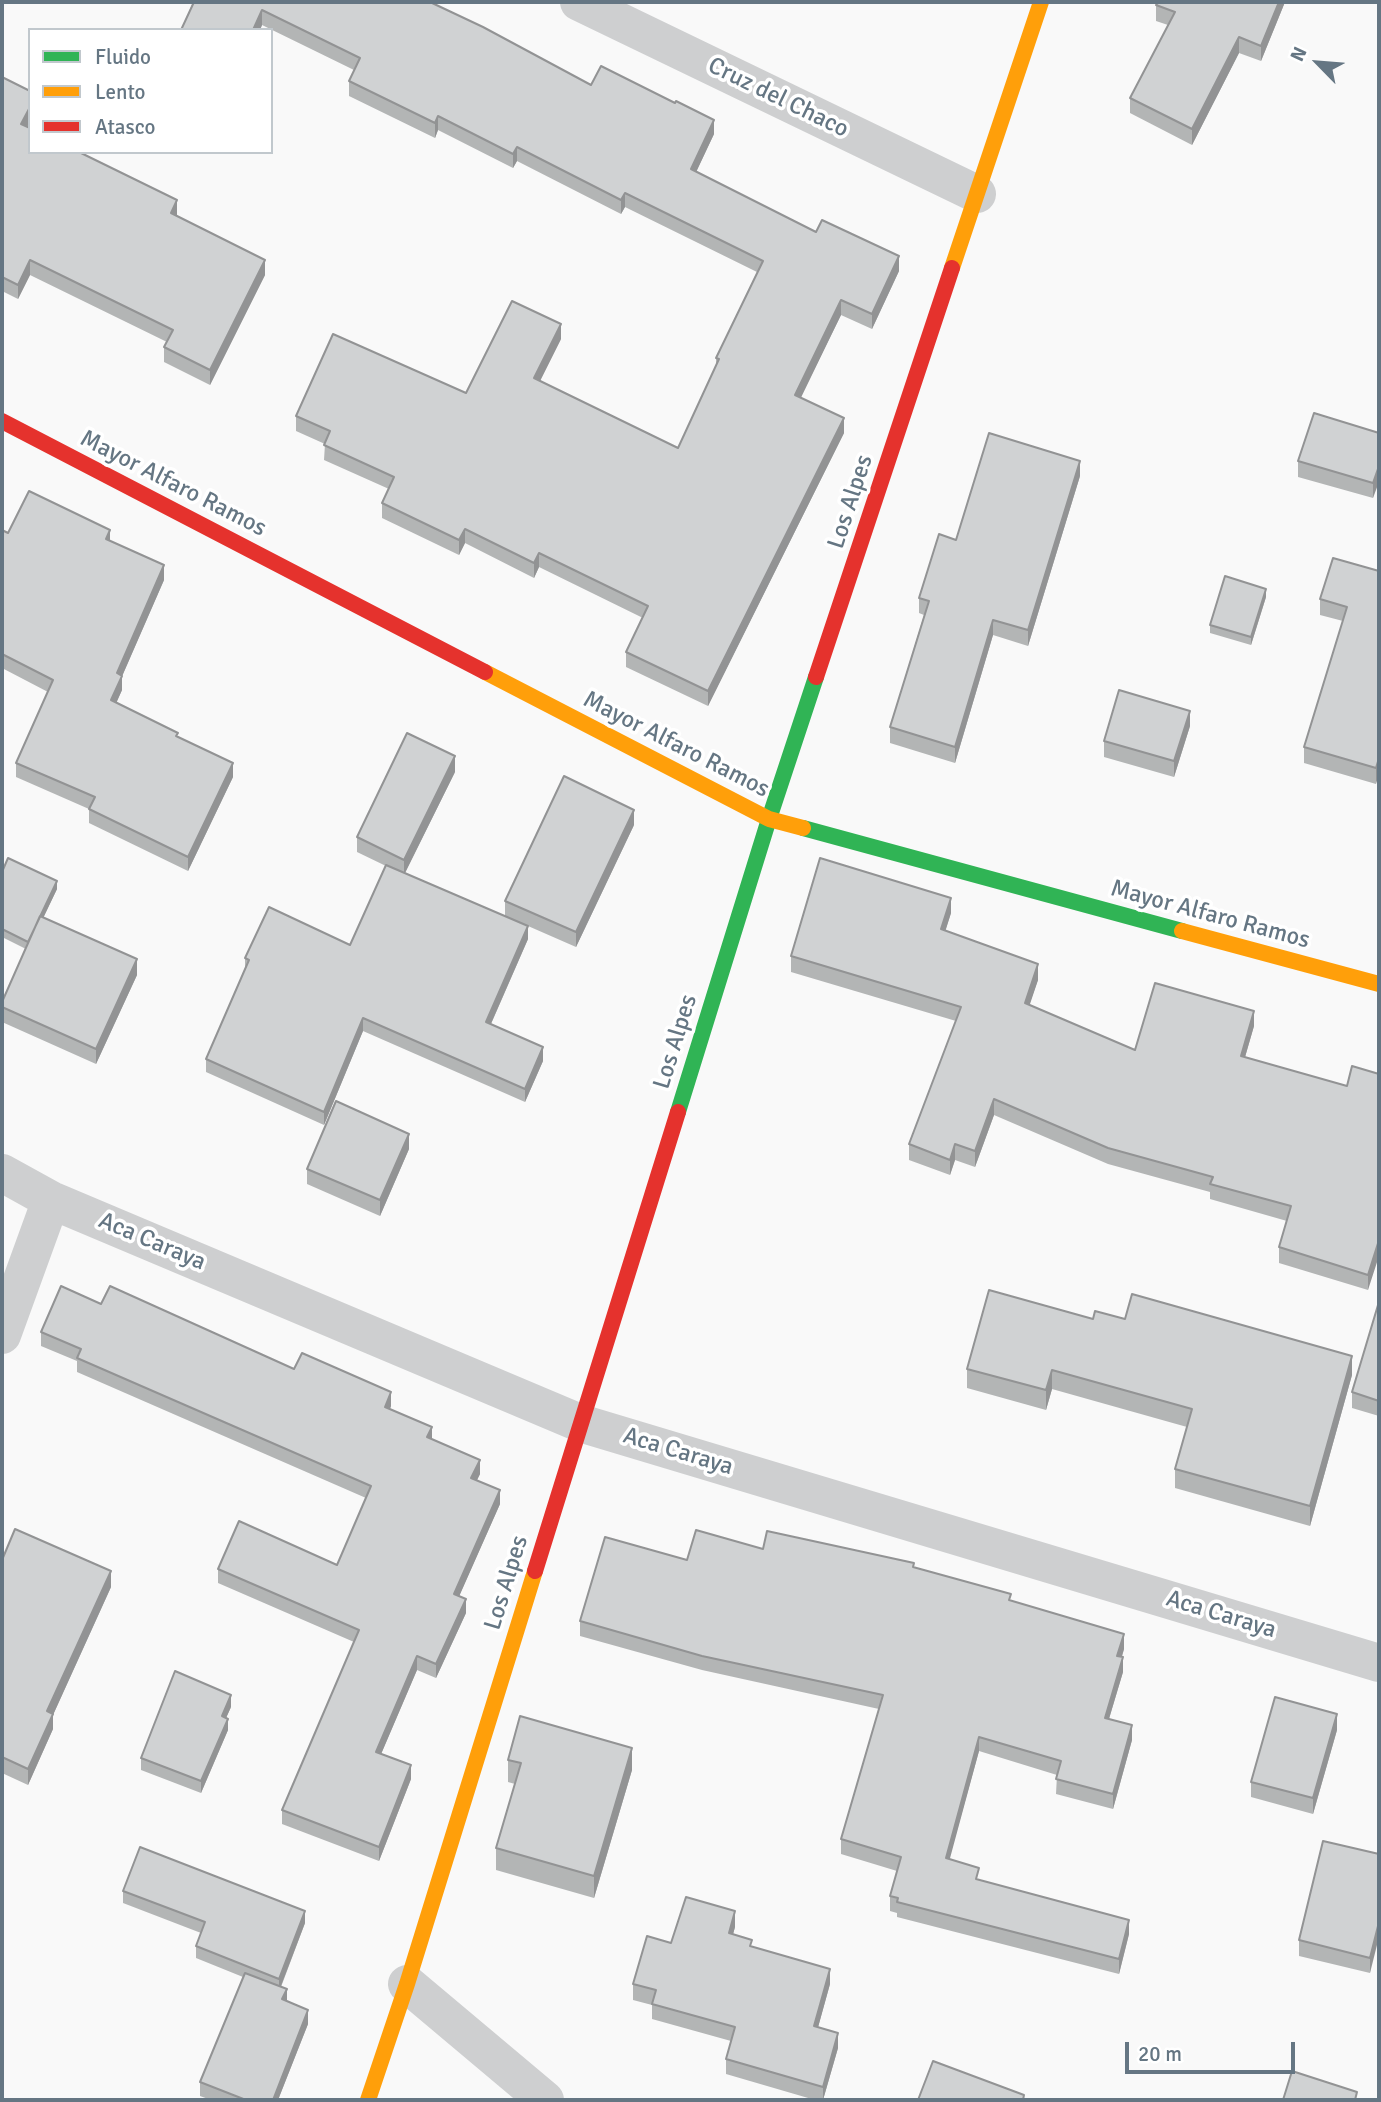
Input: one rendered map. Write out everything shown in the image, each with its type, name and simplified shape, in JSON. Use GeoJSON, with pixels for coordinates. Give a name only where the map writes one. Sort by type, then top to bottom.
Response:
{"type":"FeatureCollection","features":[{"type":"Feature","properties":{"kind":"street","name":"Cruz del Chaco"},"geometry":{"type":"LineString","coordinates":[[579,2],[977,194]]}},
{"type":"Feature","properties":{"kind":"street","name":"Los Alpes"},"geometry":{"type":"LineString","coordinates":[[368,2100],[407,1984],[769,820],[1041,2]]}},
{"type":"Feature","properties":{"kind":"street","name":"Mayor Alfaro Ramos"},"geometry":{"type":"LineString","coordinates":[[2,421],[769,820],[1379,984]]}},
{"type":"Feature","properties":{"kind":"street","name":"Aca Caraya"},"geometry":{"type":"LineString","coordinates":[[2,1173],[51,1200],[580,1423],[1379,1663]]}},
{"type":"Feature","properties":{"kind":"street"},"geometry":{"type":"LineString","coordinates":[[2,1335],[51,1200]]}},
{"type":"Feature","properties":{"kind":"street"},"geometry":{"type":"LineString","coordinates":[[407,1984],[545,2100]]}},
{"type":"Feature","properties":{"kind":"building"},"geometry":{"type":"Polygon","coordinates":[[[194,2],[430,2],[591,85],[601,66],[714,120],[691,169],[816,232],[822,220],[899,256],[872,314],[841,300],[795,395],[844,418],[708,691],[626,652],[648,606],[539,553],[534,563],[465,529],[459,540],[382,503],[394,477],[324,445],[330,431],[296,416],[333,334],[466,393],[512,301],[561,324],[534,378],[678,448],[719,359],[716,358],[763,261],[625,193],[621,200],[517,147],[513,154],[438,116],[435,123],[349,81],[360,58],[262,10],[254,28],[182,28],[194,2]]]}},
{"type":"Feature","properties":{"kind":"building"},"geometry":{"type":"Polygon","coordinates":[[[1158,2],[1279,2],[1261,46],[1239,37],[1192,129],[1130,98],[1175,12],[1156,5],[1158,2]]]}},
{"type":"Feature","properties":{"kind":"building"},"geometry":{"type":"Polygon","coordinates":[[[2,77],[28,90],[28,111],[21,124],[28,127],[28,154],[83,154],[177,200],[171,213],[265,260],[210,370],[164,347],[173,330],[30,260],[18,285],[2,277],[2,77]]]}},
{"type":"Feature","properties":{"kind":"building"},"geometry":{"type":"Polygon","coordinates":[[[1314,413],[1379,433],[1379,466],[1373,483],[1298,461],[1314,413]]]}},
{"type":"Feature","properties":{"kind":"building"},"geometry":{"type":"Polygon","coordinates":[[[989,433],[1080,461],[1028,630],[993,620],[955,747],[890,727],[929,601],[919,598],[939,534],[956,540],[989,433]]]}},
{"type":"Feature","properties":{"kind":"building"},"geometry":{"type":"Polygon","coordinates":[[[29,491],[110,530],[106,539],[164,565],[117,673],[122,676],[111,700],[178,733],[176,736],[233,763],[188,857],[89,809],[95,797],[16,763],[53,680],[2,654],[2,530],[8,533],[29,491]]]}},
{"type":"Feature","properties":{"kind":"building"},"geometry":{"type":"Polygon","coordinates":[[[1333,558],[1379,571],[1379,758],[1376,768],[1304,747],[1347,607],[1320,599],[1333,558]]]}},
{"type":"Feature","properties":{"kind":"building"},"geometry":{"type":"Polygon","coordinates":[[[1225,576],[1266,589],[1251,637],[1210,625],[1225,576]]]}},
{"type":"Feature","properties":{"kind":"building"},"geometry":{"type":"Polygon","coordinates":[[[1119,690],[1190,711],[1174,761],[1104,741],[1119,690]]]}},
{"type":"Feature","properties":{"kind":"building"},"geometry":{"type":"Polygon","coordinates":[[[407,733],[455,756],[404,860],[357,837],[407,733]]]}},
{"type":"Feature","properties":{"kind":"building"},"geometry":{"type":"Polygon","coordinates":[[[564,776],[634,810],[576,932],[505,901],[564,776]]]}},
{"type":"Feature","properties":{"kind":"building"},"geometry":{"type":"Polygon","coordinates":[[[8,858],[57,881],[28,942],[2,929],[2,872],[8,858]]]}},
{"type":"Feature","properties":{"kind":"building"},"geometry":{"type":"Polygon","coordinates":[[[820,858],[951,898],[941,929],[1038,964],[1025,1003],[1135,1050],[1155,983],[1254,1011],[1241,1056],[1347,1086],[1352,1066],[1379,1074],[1379,1240],[1368,1275],[1279,1247],[1291,1206],[1210,1184],[1213,1177],[1108,1148],[994,1099],[975,1151],[955,1144],[950,1160],[909,1144],[961,1007],[791,956],[820,858]]]}},
{"type":"Feature","properties":{"kind":"building"},"geometry":{"type":"Polygon","coordinates":[[[386,865],[528,926],[486,1022],[543,1047],[525,1089],[363,1018],[324,1112],[206,1059],[249,960],[245,958],[269,907],[350,945],[386,865]]]}},
{"type":"Feature","properties":{"kind":"building"},"geometry":{"type":"Polygon","coordinates":[[[40,916],[137,959],[96,1049],[2,1007],[40,916]]]}},
{"type":"Feature","properties":{"kind":"building"},"geometry":{"type":"Polygon","coordinates":[[[336,1101],[409,1134],[380,1200],[307,1169],[336,1101]]]}},
{"type":"Feature","properties":{"kind":"building"},"geometry":{"type":"Polygon","coordinates":[[[61,1286],[101,1304],[110,1286],[294,1369],[302,1353],[391,1392],[385,1407],[432,1427],[427,1437],[480,1460],[471,1478],[500,1490],[454,1594],[466,1599],[436,1664],[417,1656],[376,1752],[411,1765],[379,1847],[282,1810],[359,1630],[218,1569],[239,1521],[337,1565],[371,1486],[77,1358],[81,1349],[41,1332],[61,1286]]]}},
{"type":"Feature","properties":{"kind":"building"},"geometry":{"type":"Polygon","coordinates":[[[989,1290],[1093,1319],[1095,1311],[1125,1319],[1132,1294],[1352,1356],[1310,1506],[1175,1469],[1192,1409],[1052,1370],[1046,1390],[967,1369],[989,1290]]]}},
{"type":"Feature","properties":{"kind":"building"},"geometry":{"type":"Polygon","coordinates":[[[1379,1305],[1379,1401],[1352,1392],[1379,1305]]]}},
{"type":"Feature","properties":{"kind":"building"},"geometry":{"type":"Polygon","coordinates":[[[15,1529],[111,1571],[47,1711],[53,1714],[28,1769],[2,1757],[2,1560],[15,1529]]]}},
{"type":"Feature","properties":{"kind":"building"},"geometry":{"type":"Polygon","coordinates":[[[696,1530],[763,1549],[767,1531],[914,1563],[913,1567],[1011,1594],[1009,1600],[1124,1634],[1117,1656],[1123,1657],[1105,1718],[1132,1725],[1113,1794],[1056,1779],[1061,1761],[979,1737],[946,1858],[979,1868],[976,1879],[1129,1920],[1119,1959],[897,1902],[898,1898],[890,1896],[901,1857],[841,1839],[883,1695],[702,1656],[580,1621],[605,1537],[687,1560],[696,1530]]]}},
{"type":"Feature","properties":{"kind":"building"},"geometry":{"type":"Polygon","coordinates":[[[175,1671],[231,1695],[222,1716],[228,1719],[201,1781],[141,1758],[175,1671]]]}},
{"type":"Feature","properties":{"kind":"building"},"geometry":{"type":"Polygon","coordinates":[[[1275,1697],[1337,1714],[1313,1798],[1251,1782],[1275,1697]]]}},
{"type":"Feature","properties":{"kind":"building"},"geometry":{"type":"Polygon","coordinates":[[[520,1716],[632,1748],[594,1876],[496,1848],[521,1763],[508,1760],[520,1716]]]}},
{"type":"Feature","properties":{"kind":"building"},"geometry":{"type":"Polygon","coordinates":[[[1323,1841],[1379,1854],[1379,1922],[1370,1958],[1299,1940],[1323,1841]]]}},
{"type":"Feature","properties":{"kind":"building"},"geometry":{"type":"Polygon","coordinates":[[[140,1847],[305,1911],[279,1979],[196,1946],[205,1922],[123,1891],[140,1847]]]}},
{"type":"Feature","properties":{"kind":"building"},"geometry":{"type":"Polygon","coordinates":[[[686,1897],[735,1911],[729,1933],[752,1940],[750,1946],[830,1969],[814,2026],[838,2033],[823,2087],[726,2059],[735,2027],[652,2004],[656,1990],[633,1984],[647,1936],[671,1943],[686,1897]]]}},
{"type":"Feature","properties":{"kind":"building"},"geometry":{"type":"Polygon","coordinates":[[[245,1973],[287,1989],[282,1999],[308,2010],[273,2100],[246,2100],[200,2082],[245,1973]]]}},
{"type":"Feature","properties":{"kind":"building"},"geometry":{"type":"Polygon","coordinates":[[[933,2061],[1024,2095],[1023,2100],[918,2100],[933,2061]]]}},
{"type":"Feature","properties":{"kind":"building"},"geometry":{"type":"Polygon","coordinates":[[[1292,2071],[1357,2092],[1355,2100],[1283,2100],[1292,2071]]]}},
{"type":"Feature","properties":{"kind":"traffic: fast"},"geometry":{"type":"LineString","coordinates":[[678,1112],[816,677]]}},
{"type":"Feature","properties":{"kind":"traffic: fast"},"geometry":{"type":"LineString","coordinates":[[803,828],[1182,931]]}},
{"type":"Feature","properties":{"kind":"traffic: slow"},"geometry":{"type":"LineString","coordinates":[[952,268],[1041,2]]}},
{"type":"Feature","properties":{"kind":"traffic: slow"},"geometry":{"type":"LineString","coordinates":[[485,672],[769,819],[803,828]]}},
{"type":"Feature","properties":{"kind":"traffic: slow"},"geometry":{"type":"LineString","coordinates":[[1182,931],[1379,984]]}},
{"type":"Feature","properties":{"kind":"traffic: slow"},"geometry":{"type":"LineString","coordinates":[[368,2100],[407,1984],[535,1571]]}},
{"type":"Feature","properties":{"kind":"traffic: jam"},"geometry":{"type":"LineString","coordinates":[[816,677],[952,268]]}},
{"type":"Feature","properties":{"kind":"traffic: jam"},"geometry":{"type":"LineString","coordinates":[[2,421],[485,672]]}},
{"type":"Feature","properties":{"kind":"traffic: jam"},"geometry":{"type":"LineString","coordinates":[[535,1571],[678,1112]]}}]}
